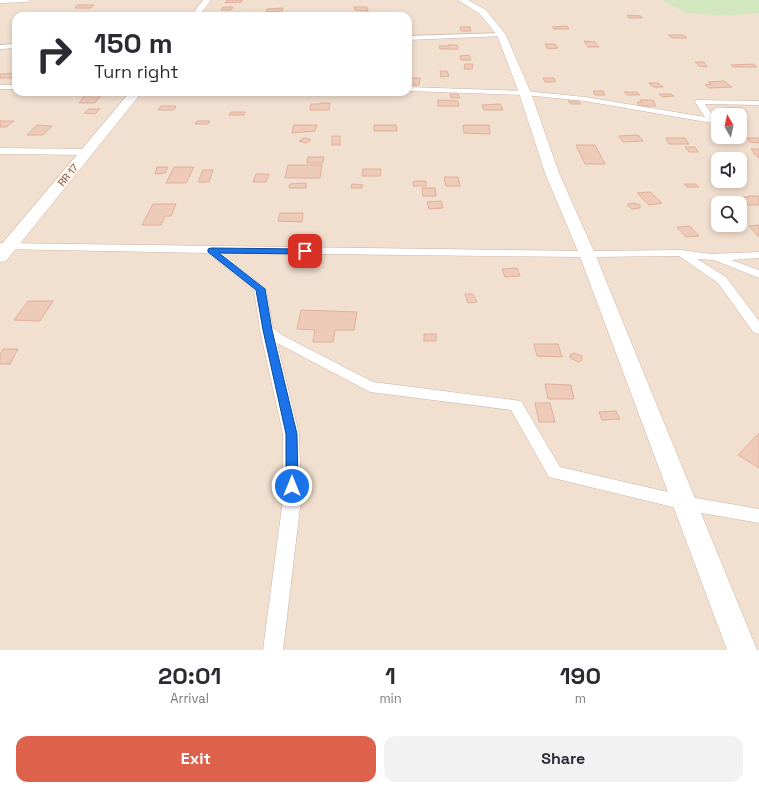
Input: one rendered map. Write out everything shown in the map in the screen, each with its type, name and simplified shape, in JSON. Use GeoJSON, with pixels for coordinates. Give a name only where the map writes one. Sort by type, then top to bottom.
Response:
{"type":"FeatureCollection","features":[{"type":"Feature","properties":{"kind":"street"},"geometry":{"type":"LineString","coordinates":[[0,0],[27,0]]}},
{"type":"Feature","properties":{"kind":"street"},"geometry":{"type":"LineString","coordinates":[[199,12],[207,0]]}},
{"type":"Feature","properties":{"kind":"street"},"geometry":{"type":"LineString","coordinates":[[462,0],[483,12],[501,35],[525,93],[552,173],[587,254],[742,650]]}},
{"type":"Feature","properties":{"kind":"street"},"geometry":{"type":"LineString","coordinates":[[412,38],[501,35]]}},
{"type":"Feature","properties":{"kind":"street"},"geometry":{"type":"LineString","coordinates":[[0,46],[12,46]]}},
{"type":"Feature","properties":{"kind":"street"},"geometry":{"type":"LineString","coordinates":[[0,87],[12,87]]}},
{"type":"Feature","properties":{"kind":"street"},"geometry":{"type":"LineString","coordinates":[[412,89],[525,93],[584,99],[712,121],[699,102],[759,103]]}},
{"type":"Feature","properties":{"kind":"street","name":"RR 17"},"geometry":{"type":"LineString","coordinates":[[0,257],[5,246],[88,152],[133,96]]}},
{"type":"Feature","properties":{"kind":"street"},"geometry":{"type":"LineString","coordinates":[[0,152],[88,152]]}},
{"type":"Feature","properties":{"kind":"street"},"geometry":{"type":"LineString","coordinates":[[5,246],[587,254],[681,253],[711,257],[759,255]]}},
{"type":"Feature","properties":{"kind":"street"},"geometry":{"type":"LineString","coordinates":[[211,250],[260,289],[267,330],[291,434],[292,499],[273,650]]}},
{"type":"Feature","properties":{"kind":"street"},"geometry":{"type":"LineString","coordinates":[[681,253],[722,280],[759,330]]}},
{"type":"Feature","properties":{"kind":"street"},"geometry":{"type":"LineString","coordinates":[[711,257],[759,274]]}},
{"type":"Feature","properties":{"kind":"street"},"geometry":{"type":"LineString","coordinates":[[267,330],[277,338],[370,387],[516,406],[554,472],[684,503],[759,516]]}},
{"type":"Feature","properties":{"kind":"shaded area"},"geometry":{"type":"Polygon","coordinates":[[[0,0],[661,0],[686,13],[725,16],[759,13],[759,650],[0,650],[0,0]]]}},
{"type":"Feature","properties":{"kind":"green space"},"geometry":{"type":"Polygon","coordinates":[[[661,0],[759,0],[759,13],[725,16],[686,13],[661,0]]]}},
{"type":"Feature","properties":{"kind":"building"},"geometry":{"type":"Polygon","coordinates":[[[227,0],[243,0],[241,2],[225,3],[227,0]]]}},
{"type":"Feature","properties":{"kind":"building"},"geometry":{"type":"Polygon","coordinates":[[[77,5],[94,5],[91,8],[75,8],[77,5]]]}},
{"type":"Feature","properties":{"kind":"building"},"geometry":{"type":"Polygon","coordinates":[[[223,7],[233,7],[231,10],[221,10],[223,7]]]}},
{"type":"Feature","properties":{"kind":"building"},"geometry":{"type":"Polygon","coordinates":[[[354,7],[367,7],[368,11],[355,10],[354,7]]]}},
{"type":"Feature","properties":{"kind":"building"},"geometry":{"type":"Polygon","coordinates":[[[283,8],[282,11],[266,12],[267,9],[283,8]]]}},
{"type":"Feature","properties":{"kind":"building"},"geometry":{"type":"Polygon","coordinates":[[[627,15],[641,16],[642,18],[629,18],[627,15]]]}},
{"type":"Feature","properties":{"kind":"building"},"geometry":{"type":"Polygon","coordinates":[[[567,26],[569,29],[554,29],[552,27],[567,26]]]}},
{"type":"Feature","properties":{"kind":"building"},"geometry":{"type":"Polygon","coordinates":[[[460,27],[470,27],[471,31],[461,31],[460,27]]]}},
{"type":"Feature","properties":{"kind":"building"},"geometry":{"type":"Polygon","coordinates":[[[668,35],[683,35],[687,38],[672,38],[668,35]]]}},
{"type":"Feature","properties":{"kind":"building"},"geometry":{"type":"Polygon","coordinates":[[[584,41],[595,42],[599,47],[588,47],[584,41]]]}},
{"type":"Feature","properties":{"kind":"building"},"geometry":{"type":"Polygon","coordinates":[[[545,44],[555,44],[558,48],[548,49],[545,44]]]}},
{"type":"Feature","properties":{"kind":"building"},"geometry":{"type":"Polygon","coordinates":[[[448,45],[457,45],[458,49],[440,49],[439,46],[449,46],[448,45]]]}},
{"type":"Feature","properties":{"kind":"building"},"geometry":{"type":"Polygon","coordinates":[[[469,55],[471,60],[461,60],[460,56],[469,55]]]}},
{"type":"Feature","properties":{"kind":"building"},"geometry":{"type":"Polygon","coordinates":[[[695,62],[704,62],[707,67],[699,66],[695,62]]]}},
{"type":"Feature","properties":{"kind":"building"},"geometry":{"type":"Polygon","coordinates":[[[465,64],[473,64],[472,69],[464,69],[465,64]]]}},
{"type":"Feature","properties":{"kind":"building"},"geometry":{"type":"Polygon","coordinates":[[[753,64],[757,67],[733,67],[731,65],[753,64]]]}},
{"type":"Feature","properties":{"kind":"building"},"geometry":{"type":"Polygon","coordinates":[[[440,71],[447,71],[449,76],[441,77],[440,71]]]}},
{"type":"Feature","properties":{"kind":"building"},"geometry":{"type":"Polygon","coordinates":[[[12,73],[12,78],[0,78],[0,74],[12,73]]]}},
{"type":"Feature","properties":{"kind":"building"},"geometry":{"type":"Polygon","coordinates":[[[412,78],[420,78],[419,85],[412,85],[412,78]]]}},
{"type":"Feature","properties":{"kind":"building"},"geometry":{"type":"Polygon","coordinates":[[[543,78],[554,78],[555,82],[545,82],[543,78]]]}},
{"type":"Feature","properties":{"kind":"building"},"geometry":{"type":"Polygon","coordinates":[[[724,81],[732,87],[710,88],[705,85],[711,84],[708,82],[724,81]]]}},
{"type":"Feature","properties":{"kind":"building"},"geometry":{"type":"Polygon","coordinates":[[[649,83],[658,83],[663,87],[653,87],[649,83]]]}},
{"type":"Feature","properties":{"kind":"building"},"geometry":{"type":"Polygon","coordinates":[[[593,91],[603,91],[605,95],[595,95],[593,91]]]}},
{"type":"Feature","properties":{"kind":"building"},"geometry":{"type":"Polygon","coordinates":[[[624,92],[637,92],[640,95],[627,95],[624,92]]]}},
{"type":"Feature","properties":{"kind":"building"},"geometry":{"type":"Polygon","coordinates":[[[450,94],[458,94],[460,98],[451,98],[450,94]]]}},
{"type":"Feature","properties":{"kind":"building"},"geometry":{"type":"Polygon","coordinates":[[[659,94],[671,94],[674,96],[662,97],[659,94]]]}},
{"type":"Feature","properties":{"kind":"building"},"geometry":{"type":"Polygon","coordinates":[[[84,96],[100,96],[95,103],[79,103],[84,96]]]}},
{"type":"Feature","properties":{"kind":"building"},"geometry":{"type":"Polygon","coordinates":[[[438,100],[458,101],[459,106],[438,106],[438,100]]]}},
{"type":"Feature","properties":{"kind":"building"},"geometry":{"type":"Polygon","coordinates":[[[640,100],[653,100],[656,106],[639,106],[637,102],[642,102],[640,100]]]}},
{"type":"Feature","properties":{"kind":"building"},"geometry":{"type":"Polygon","coordinates":[[[568,101],[578,101],[581,104],[571,104],[568,101]]]}},
{"type":"Feature","properties":{"kind":"building"},"geometry":{"type":"Polygon","coordinates":[[[330,103],[329,110],[310,110],[311,104],[330,103]]]}},
{"type":"Feature","properties":{"kind":"building"},"geometry":{"type":"Polygon","coordinates":[[[500,104],[503,110],[484,110],[482,105],[500,104]]]}},
{"type":"Feature","properties":{"kind":"building"},"geometry":{"type":"Polygon","coordinates":[[[161,106],[176,106],[174,110],[158,110],[161,106]]]}},
{"type":"Feature","properties":{"kind":"building"},"geometry":{"type":"Polygon","coordinates":[[[89,109],[100,109],[95,114],[84,113],[89,109]]]}},
{"type":"Feature","properties":{"kind":"building"},"geometry":{"type":"Polygon","coordinates":[[[231,112],[245,112],[244,115],[229,115],[231,112]]]}},
{"type":"Feature","properties":{"kind":"building"},"geometry":{"type":"Polygon","coordinates":[[[0,121],[14,121],[6,127],[0,127],[0,121]]]}},
{"type":"Feature","properties":{"kind":"building"},"geometry":{"type":"Polygon","coordinates":[[[197,121],[210,121],[208,124],[195,124],[197,121]]]}},
{"type":"Feature","properties":{"kind":"building"},"geometry":{"type":"Polygon","coordinates":[[[37,125],[52,126],[43,135],[27,135],[37,125]]]}},
{"type":"Feature","properties":{"kind":"building"},"geometry":{"type":"Polygon","coordinates":[[[294,125],[317,125],[315,131],[292,133],[294,125]]]}},
{"type":"Feature","properties":{"kind":"building"},"geometry":{"type":"Polygon","coordinates":[[[374,125],[396,125],[397,131],[374,131],[374,125]]]}},
{"type":"Feature","properties":{"kind":"building"},"geometry":{"type":"Polygon","coordinates":[[[463,125],[489,125],[490,134],[464,133],[463,125]]]}},
{"type":"Feature","properties":{"kind":"building"},"geometry":{"type":"Polygon","coordinates":[[[638,135],[643,141],[623,142],[619,136],[638,135]]]}},
{"type":"Feature","properties":{"kind":"building"},"geometry":{"type":"Polygon","coordinates":[[[332,136],[340,136],[340,145],[332,145],[332,136]]]}},
{"type":"Feature","properties":{"kind":"building"},"geometry":{"type":"Polygon","coordinates":[[[304,138],[311,140],[306,143],[299,141],[304,138]]]}},
{"type":"Feature","properties":{"kind":"building"},"geometry":{"type":"Polygon","coordinates":[[[666,138],[685,138],[689,144],[669,144],[666,138]]]}},
{"type":"Feature","properties":{"kind":"building"},"geometry":{"type":"Polygon","coordinates":[[[747,138],[759,138],[759,143],[750,142],[747,138]]]}},
{"type":"Feature","properties":{"kind":"building"},"geometry":{"type":"Polygon","coordinates":[[[576,145],[595,145],[605,164],[585,164],[576,145]]]}},
{"type":"Feature","properties":{"kind":"building"},"geometry":{"type":"Polygon","coordinates":[[[685,147],[695,147],[698,152],[689,152],[685,147]]]}},
{"type":"Feature","properties":{"kind":"building"},"geometry":{"type":"Polygon","coordinates":[[[751,149],[759,149],[759,158],[753,153],[755,153],[751,149]]]}},
{"type":"Feature","properties":{"kind":"building"},"geometry":{"type":"Polygon","coordinates":[[[308,157],[324,157],[323,163],[307,163],[308,157]]]}},
{"type":"Feature","properties":{"kind":"building"},"geometry":{"type":"Polygon","coordinates":[[[288,165],[322,165],[320,178],[285,178],[288,165]]]}},
{"type":"Feature","properties":{"kind":"building"},"geometry":{"type":"Polygon","coordinates":[[[157,167],[168,167],[165,173],[155,174],[157,167]]]}},
{"type":"Feature","properties":{"kind":"building"},"geometry":{"type":"Polygon","coordinates":[[[174,167],[194,167],[186,183],[166,183],[174,167]]]}},
{"type":"Feature","properties":{"kind":"building"},"geometry":{"type":"Polygon","coordinates":[[[363,169],[381,169],[380,176],[362,176],[363,169]]]}},
{"type":"Feature","properties":{"kind":"building"},"geometry":{"type":"Polygon","coordinates":[[[203,170],[213,170],[209,182],[198,182],[203,170]]]}},
{"type":"Feature","properties":{"kind":"building"},"geometry":{"type":"Polygon","coordinates":[[[256,174],[269,174],[266,182],[253,182],[256,174]]]}},
{"type":"Feature","properties":{"kind":"building"},"geometry":{"type":"Polygon","coordinates":[[[444,177],[458,177],[460,186],[446,186],[444,177]]]}},
{"type":"Feature","properties":{"kind":"building"},"geometry":{"type":"Polygon","coordinates":[[[414,181],[426,181],[426,186],[413,186],[414,181]]]}},
{"type":"Feature","properties":{"kind":"building"},"geometry":{"type":"Polygon","coordinates":[[[306,183],[306,188],[289,188],[290,184],[306,183]]]}},
{"type":"Feature","properties":{"kind":"building"},"geometry":{"type":"Polygon","coordinates":[[[352,184],[363,185],[362,188],[351,188],[352,184]]]}},
{"type":"Feature","properties":{"kind":"building"},"geometry":{"type":"Polygon","coordinates":[[[684,184],[696,184],[699,187],[687,187],[684,184]]]}},
{"type":"Feature","properties":{"kind":"building"},"geometry":{"type":"Polygon","coordinates":[[[422,188],[435,188],[436,196],[423,196],[422,188]]]}},
{"type":"Feature","properties":{"kind":"building"},"geometry":{"type":"Polygon","coordinates":[[[650,192],[662,203],[649,205],[637,193],[650,192]]]}},
{"type":"Feature","properties":{"kind":"building"},"geometry":{"type":"Polygon","coordinates":[[[748,196],[759,196],[759,205],[747,205],[747,197],[749,197],[748,196]]]}},
{"type":"Feature","properties":{"kind":"building"},"geometry":{"type":"Polygon","coordinates":[[[441,201],[443,208],[429,209],[427,202],[441,201]]]}},
{"type":"Feature","properties":{"kind":"building"},"geometry":{"type":"Polygon","coordinates":[[[634,203],[640,205],[640,208],[632,209],[627,205],[634,203]]]}},
{"type":"Feature","properties":{"kind":"building"},"geometry":{"type":"Polygon","coordinates":[[[153,204],[176,204],[171,216],[165,216],[161,225],[142,225],[153,204]]]}},
{"type":"Feature","properties":{"kind":"building"},"geometry":{"type":"Polygon","coordinates":[[[280,213],[303,213],[302,222],[278,221],[280,213]]]}},
{"type":"Feature","properties":{"kind":"building"},"geometry":{"type":"Polygon","coordinates":[[[759,225],[759,237],[749,226],[759,225]]]}},
{"type":"Feature","properties":{"kind":"building"},"geometry":{"type":"Polygon","coordinates":[[[690,226],[699,236],[686,237],[677,227],[690,226]]]}},
{"type":"Feature","properties":{"kind":"building"},"geometry":{"type":"Polygon","coordinates":[[[517,268],[520,276],[505,277],[502,269],[517,268]]]}},
{"type":"Feature","properties":{"kind":"building"},"geometry":{"type":"Polygon","coordinates":[[[465,294],[473,294],[477,302],[468,303],[465,294]]]}},
{"type":"Feature","properties":{"kind":"building"},"geometry":{"type":"Polygon","coordinates":[[[28,301],[53,301],[40,321],[14,320],[28,301]]]}},
{"type":"Feature","properties":{"kind":"building"},"geometry":{"type":"Polygon","coordinates":[[[301,310],[357,312],[354,330],[335,330],[333,342],[313,342],[315,330],[297,329],[301,310]]]}},
{"type":"Feature","properties":{"kind":"building"},"geometry":{"type":"Polygon","coordinates":[[[424,334],[436,334],[436,341],[424,341],[424,334]]]}},
{"type":"Feature","properties":{"kind":"building"},"geometry":{"type":"Polygon","coordinates":[[[534,344],[558,344],[562,357],[537,356],[534,344]]]}},
{"type":"Feature","properties":{"kind":"building"},"geometry":{"type":"Polygon","coordinates":[[[3,349],[18,349],[10,364],[0,364],[0,355],[3,349]]]}},
{"type":"Feature","properties":{"kind":"building"},"geometry":{"type":"Polygon","coordinates":[[[574,353],[582,356],[582,360],[579,362],[570,358],[570,355],[574,353]]]}},
{"type":"Feature","properties":{"kind":"building"},"geometry":{"type":"Polygon","coordinates":[[[545,384],[571,385],[574,399],[548,399],[545,384]]]}},
{"type":"Feature","properties":{"kind":"building"},"geometry":{"type":"Polygon","coordinates":[[[535,403],[550,403],[555,422],[539,422],[535,403]]]}},
{"type":"Feature","properties":{"kind":"building"},"geometry":{"type":"Polygon","coordinates":[[[616,411],[620,419],[602,420],[599,412],[616,411]]]}},
{"type":"Feature","properties":{"kind":"building"},"geometry":{"type":"Polygon","coordinates":[[[759,433],[759,468],[738,455],[759,433]]]}},
{"type":"Feature","properties":{"kind":"route"},"geometry":{"type":"LineString","coordinates":[[292,486],[291,434],[267,330],[260,289],[211,250],[305,251]]}}]}
